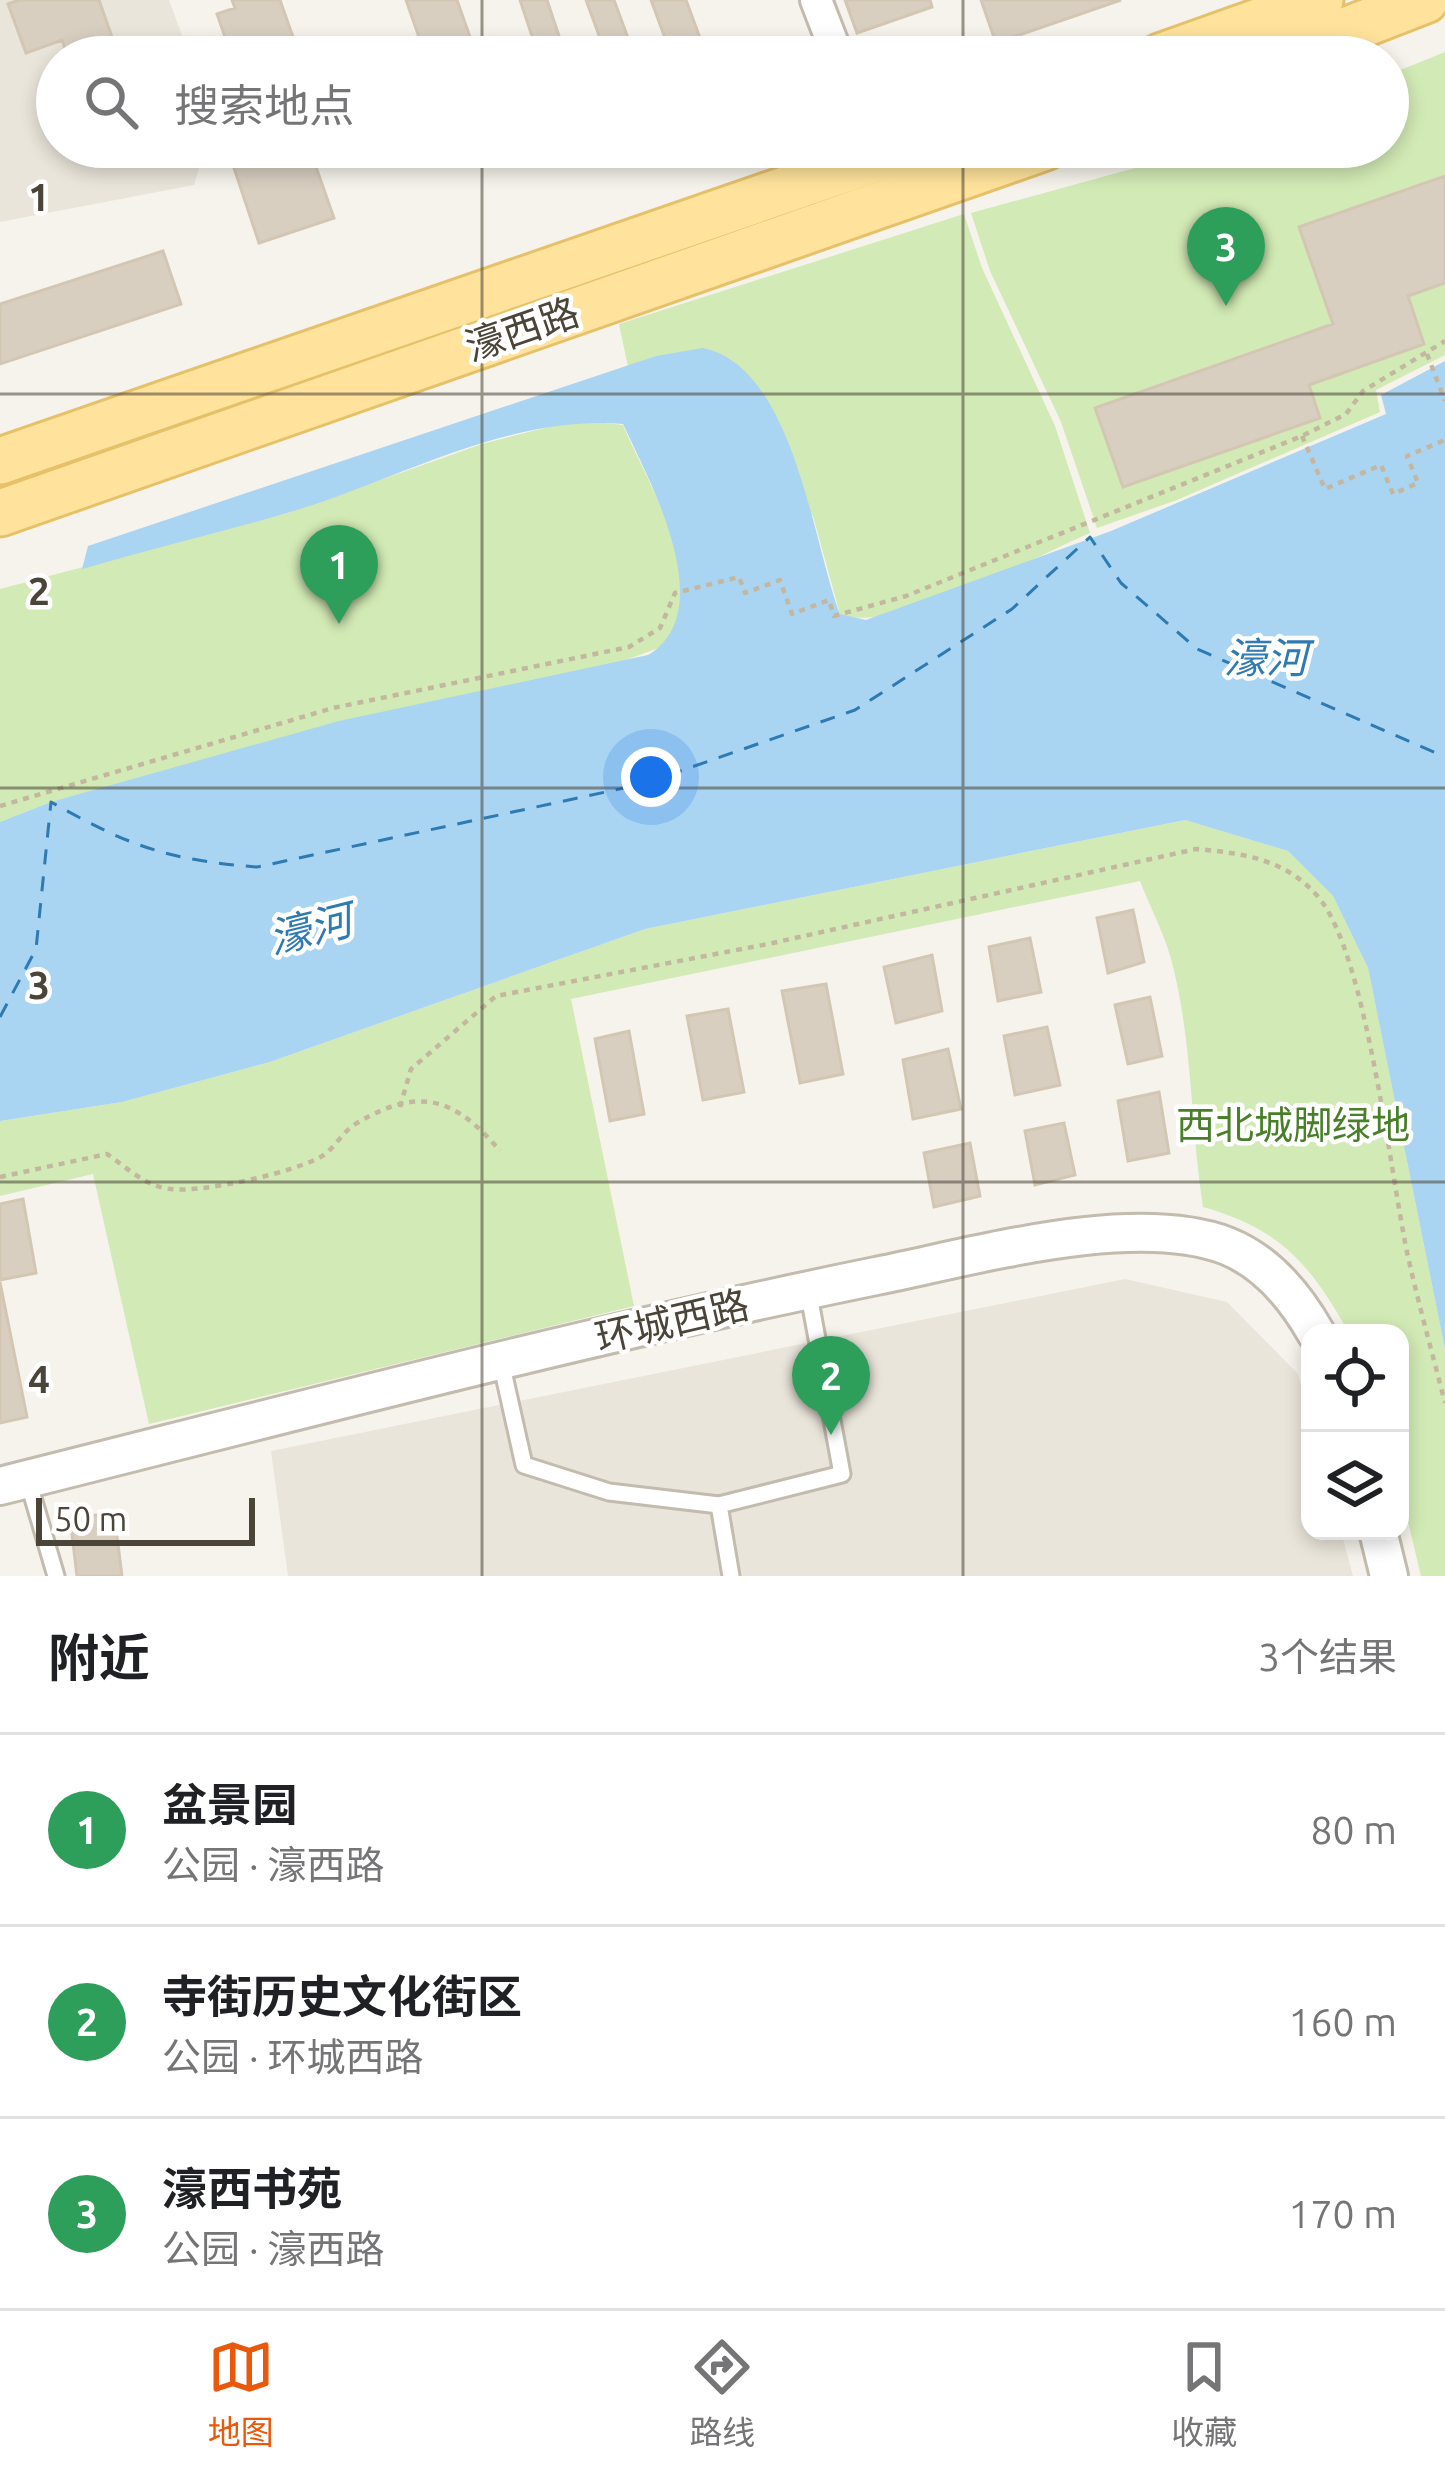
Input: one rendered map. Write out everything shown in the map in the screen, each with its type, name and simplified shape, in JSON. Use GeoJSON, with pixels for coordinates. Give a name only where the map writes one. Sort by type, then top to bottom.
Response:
{"type":"FeatureCollection","features":[{"type":"Feature","properties":{"kind":"main road"},"geometry":{"type":"LineString","coordinates":[[1219,36],[1320,0]]}},
{"type":"Feature","properties":{"kind":"main road"},"geometry":{"type":"LineString","coordinates":[[1332,36],[1425,0]]}},
{"type":"Feature","properties":{"kind":"main road","name":"濠西路"},"geometry":{"type":"LineString","coordinates":[[0,460],[872,168]]}},
{"type":"Feature","properties":{"kind":"main road","name":"濠西路"},"geometry":{"type":"LineString","coordinates":[[0,513],[874,168]]}},
{"type":"Feature","properties":{"kind":"street"},"geometry":{"type":"LineString","coordinates":[[816,0],[830,36]]}},
{"type":"Feature","properties":{"kind":"street","name":"环城西路"},"geometry":{"type":"LineString","coordinates":[[14,1482],[500,1359],[1074,1237],[1179,1238],[1226,1246],[1276,1276],[1310,1324]]}},
{"type":"Feature","properties":{"kind":"street"},"geometry":{"type":"LineString","coordinates":[[1380,1540],[1389,1576]]}},
{"type":"Feature","properties":{"kind":"lane"},"geometry":{"type":"LineString","coordinates":[[500,1359],[524,1465],[610,1492],[719,1505],[842,1474],[808,1290]]}},
{"type":"Feature","properties":{"kind":"lane"},"geometry":{"type":"LineString","coordinates":[[14,1482],[56,1576]]}},
{"type":"Feature","properties":{"kind":"lane"},"geometry":{"type":"LineString","coordinates":[[719,1505],[731,1576]]}},
{"type":"Feature","properties":{"kind":"path"},"geometry":{"type":"LineString","coordinates":[[0,806],[333,708],[629,647],[661,628],[675,592],[739,577],[746,593],[780,580],[792,614],[829,600],[834,616],[906,596],[1302,436],[1346,414],[1363,391],[1445,341]]}},
{"type":"Feature","properties":{"kind":"path"},"geometry":{"type":"LineString","coordinates":[[1427,354],[1445,400]]}},
{"type":"Feature","properties":{"kind":"path"},"geometry":{"type":"LineString","coordinates":[[1302,436],[1325,489],[1381,465],[1394,494],[1418,483],[1407,456],[1445,440]]}},
{"type":"Feature","properties":{"kind":"path"},"geometry":{"type":"LineString","coordinates":[[400,1107],[411,1069],[496,996],[768,944],[1196,849],[1246,853],[1282,867],[1320,898],[1347,953],[1408,1256],[1445,1402]]}},
{"type":"Feature","properties":{"kind":"path"},"geometry":{"type":"LineString","coordinates":[[0,1177],[106,1154],[148,1183],[172,1190],[211,1186],[302,1165],[326,1153],[354,1124],[431,1100],[469,1114],[500,1151]]}},
{"type":"Feature","properties":{"kind":"shaded area"},"geometry":{"type":"Polygon","coordinates":[[[0,0],[169,0],[182,36],[36,36],[36,168],[199,168],[194,185],[0,222],[0,0]]]}},
{"type":"Feature","properties":{"kind":"shaded area"},"geometry":{"type":"Polygon","coordinates":[[[1125,1279],[1227,1302],[1298,1374],[1301,1540],[1343,1540],[1353,1576],[288,1576],[271,1451],[1125,1279]]]}},
{"type":"Feature","properties":{"kind":"green space"},"geometry":{"type":"Polygon","coordinates":[[[1445,52],[1445,355],[1376,390],[1380,412],[1177,500],[1097,528],[1061,422],[990,271],[971,213],[1135,168],[1409,168],[1409,67],[1445,52]]]}},
{"type":"Feature","properties":{"kind":"green space"},"geometry":{"type":"Polygon","coordinates":[[[964,214],[982,268],[1055,426],[1090,533],[928,604],[863,618],[840,614],[813,516],[656,356],[628,367],[619,324],[964,214]]]}},
{"type":"Feature","properties":{"kind":"green space"},"geometry":{"type":"Polygon","coordinates":[[[575,420],[623,425],[660,506],[679,565],[682,594],[677,621],[664,646],[607,667],[51,802],[0,822],[0,589],[287,513],[482,444],[575,420]]]}},
{"type":"Feature","properties":{"kind":"green space","name":"西北城脚绿地"},"geometry":{"type":"Polygon","coordinates":[[[1185,820],[1288,851],[1333,896],[1368,968],[1445,1349],[1445,1576],[1421,1576],[1409,1526],[1409,1324],[1344,1324],[1321,1287],[1291,1252],[1253,1226],[1203,1207],[1178,990],[1168,949],[1140,881],[571,999],[634,1306],[149,1424],[93,1174],[0,1196],[0,1121],[122,1102],[270,1062],[645,929],[1185,820]]]}},
{"type":"Feature","properties":{"kind":"water","name":"濠河"},"geometry":{"type":"Polygon","coordinates":[[[703,348],[734,362],[759,387],[795,461],[840,614],[866,620],[1111,531],[1386,414],[1381,395],[1445,361],[1445,1349],[1368,968],[1333,896],[1288,851],[1185,820],[645,929],[270,1062],[122,1102],[0,1121],[0,822],[51,802],[339,721],[648,655],[669,635],[679,608],[673,545],[623,424],[537,429],[494,439],[287,513],[82,569],[88,546],[656,356],[703,348]]]}},
{"type":"Feature","properties":{"kind":"building"},"geometry":{"type":"Polygon","coordinates":[[[99,0],[112,36],[36,36],[36,49],[26,53],[8,4],[99,0]]]}},
{"type":"Feature","properties":{"kind":"building"},"geometry":{"type":"Polygon","coordinates":[[[232,0],[280,0],[293,36],[225,36],[217,14],[235,8],[232,0]]]}},
{"type":"Feature","properties":{"kind":"building"},"geometry":{"type":"Polygon","coordinates":[[[406,0],[457,0],[470,36],[419,36],[406,0]]]}},
{"type":"Feature","properties":{"kind":"building"},"geometry":{"type":"Polygon","coordinates":[[[520,0],[547,0],[559,36],[532,36],[520,0]]]}},
{"type":"Feature","properties":{"kind":"building"},"geometry":{"type":"Polygon","coordinates":[[[586,0],[614,0],[627,36],[599,36],[586,0]]]}},
{"type":"Feature","properties":{"kind":"building"},"geometry":{"type":"Polygon","coordinates":[[[651,0],[686,0],[699,36],[664,36],[651,0]]]}},
{"type":"Feature","properties":{"kind":"building"},"geometry":{"type":"Polygon","coordinates":[[[845,0],[930,0],[932,7],[857,33],[845,0]]]}},
{"type":"Feature","properties":{"kind":"building"},"geometry":{"type":"Polygon","coordinates":[[[981,0],[1121,0],[1016,36],[994,36],[981,0]]]}},
{"type":"Feature","properties":{"kind":"building"},"geometry":{"type":"Polygon","coordinates":[[[234,168],[316,168],[334,218],[259,243],[234,168]]]}},
{"type":"Feature","properties":{"kind":"building"},"geometry":{"type":"Polygon","coordinates":[[[1445,176],[1445,283],[1408,296],[1424,344],[1309,385],[1320,418],[1123,487],[1095,408],[1333,324],[1299,227],[1445,176]]]}},
{"type":"Feature","properties":{"kind":"building"},"geometry":{"type":"Polygon","coordinates":[[[163,251],[181,304],[0,364],[0,304],[163,251]]]}},
{"type":"Feature","properties":{"kind":"building"},"geometry":{"type":"Polygon","coordinates":[[[1133,910],[1144,962],[1108,973],[1097,918],[1133,910]]]}},
{"type":"Feature","properties":{"kind":"building"},"geometry":{"type":"Polygon","coordinates":[[[1030,938],[1041,992],[998,1001],[989,947],[1030,938]]]}},
{"type":"Feature","properties":{"kind":"building"},"geometry":{"type":"Polygon","coordinates":[[[932,955],[942,1011],[896,1023],[884,967],[932,955]]]}},
{"type":"Feature","properties":{"kind":"building"},"geometry":{"type":"Polygon","coordinates":[[[826,984],[843,1074],[800,1083],[782,991],[826,984]]]}},
{"type":"Feature","properties":{"kind":"building"},"geometry":{"type":"Polygon","coordinates":[[[1150,997],[1162,1056],[1128,1064],[1115,1005],[1150,997]]]}},
{"type":"Feature","properties":{"kind":"building"},"geometry":{"type":"Polygon","coordinates":[[[728,1009],[744,1092],[703,1100],[687,1016],[728,1009]]]}},
{"type":"Feature","properties":{"kind":"building"},"geometry":{"type":"Polygon","coordinates":[[[1047,1027],[1060,1085],[1015,1095],[1004,1036],[1047,1027]]]}},
{"type":"Feature","properties":{"kind":"building"},"geometry":{"type":"Polygon","coordinates":[[[629,1031],[644,1114],[610,1121],[595,1039],[629,1031]]]}},
{"type":"Feature","properties":{"kind":"building"},"geometry":{"type":"Polygon","coordinates":[[[948,1049],[961,1109],[913,1119],[903,1060],[948,1049]]]}},
{"type":"Feature","properties":{"kind":"building"},"geometry":{"type":"Polygon","coordinates":[[[1159,1092],[1169,1153],[1128,1161],[1118,1101],[1159,1092]]]}},
{"type":"Feature","properties":{"kind":"building"},"geometry":{"type":"Polygon","coordinates":[[[1064,1123],[1075,1175],[1035,1185],[1025,1131],[1064,1123]]]}},
{"type":"Feature","properties":{"kind":"building"},"geometry":{"type":"Polygon","coordinates":[[[970,1143],[980,1196],[934,1207],[924,1153],[970,1143]]]}},
{"type":"Feature","properties":{"kind":"building"},"geometry":{"type":"Polygon","coordinates":[[[23,1199],[36,1273],[0,1280],[0,1204],[23,1199]]]}},
{"type":"Feature","properties":{"kind":"building"},"geometry":{"type":"Polygon","coordinates":[[[0,1282],[27,1417],[0,1423],[0,1282]]]}},
{"type":"Feature","properties":{"kind":"building"},"geometry":{"type":"Polygon","coordinates":[[[114,1513],[122,1576],[77,1576],[70,1518],[114,1513]]]}},
{"type":"Feature","properties":{"kind":"ferry route"},"geometry":{"type":"LineString","coordinates":[[0,1017],[36,949],[51,802],[150,848],[257,867],[643,784],[855,710],[1012,609],[1090,537],[1121,583],[1197,649],[1445,757]]}},
{"type":"Feature","properties":{"kind":"place","name":"濠西书苑"},"geometry":{"type":"Point","coordinates":[1226,306]}},
{"type":"Feature","properties":{"kind":"place","name":"盆景园"},"geometry":{"type":"Point","coordinates":[339,624]}},
{"type":"Feature","properties":{"kind":"place","name":"寺街历史文化街区"},"geometry":{"type":"Point","coordinates":[831,1435]}}]}
